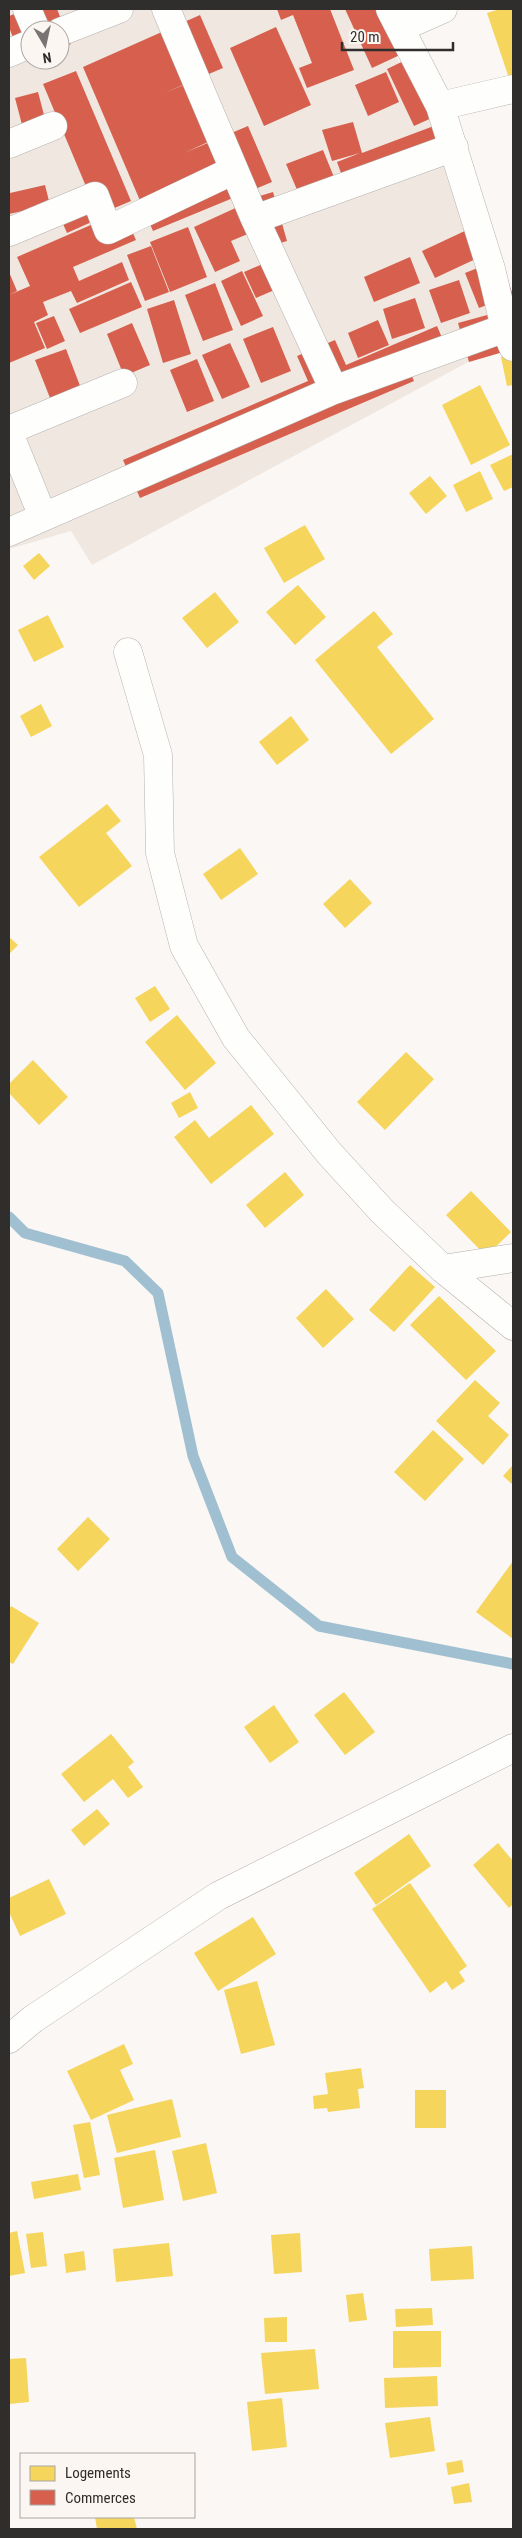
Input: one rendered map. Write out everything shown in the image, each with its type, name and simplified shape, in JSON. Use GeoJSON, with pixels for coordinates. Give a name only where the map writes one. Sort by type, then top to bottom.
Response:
{"type":"FeatureCollection","features":[{"type":"Feature","properties":{"kind":"street"},"geometry":{"type":"LineString","coordinates":[[70,28],[119,9]]}},
{"type":"Feature","properties":{"kind":"street"},"geometry":{"type":"LineString","coordinates":[[166,9],[255,219],[334,390]]}},
{"type":"Feature","properties":{"kind":"street"},"geometry":{"type":"LineString","coordinates":[[9,532],[334,390],[509,338],[491,269],[440,106],[395,18],[443,9]]}},
{"type":"Feature","properties":{"kind":"street"},"geometry":{"type":"LineString","coordinates":[[440,106],[513,89]]}},
{"type":"Feature","properties":{"kind":"street"},"geometry":{"type":"LineString","coordinates":[[9,144],[53,126]]}},
{"type":"Feature","properties":{"kind":"street"},"geometry":{"type":"LineString","coordinates":[[255,219],[454,148]]}},
{"type":"Feature","properties":{"kind":"street"},"geometry":{"type":"LineString","coordinates":[[9,232],[95,196],[108,230],[234,170]]}},
{"type":"Feature","properties":{"kind":"street"},"geometry":{"type":"LineString","coordinates":[[43,517],[9,432],[123,383]]}},
{"type":"Feature","properties":{"kind":"street"},"geometry":{"type":"LineString","coordinates":[[128,652],[158,755],[160,853],[184,946],[236,1038],[329,1153],[382,1211],[443,1269],[513,1326]]}},
{"type":"Feature","properties":{"kind":"street"},"geometry":{"type":"LineString","coordinates":[[443,1269],[513,1258]]}},
{"type":"Feature","properties":{"kind":"street"},"geometry":{"type":"LineString","coordinates":[[9,2039],[33,2019],[218,1896],[513,1748]]}},
{"type":"Feature","properties":{"kind":"shaded area"},"geometry":{"type":"Polygon","coordinates":[[[9,9],[368,9],[445,139],[509,340],[92,565],[71,531],[9,549],[9,9]]]}},
{"type":"Feature","properties":{"kind":"building: Logements"},"geometry":{"type":"Polygon","coordinates":[[[500,9],[513,9],[513,90],[487,13],[500,9]]]}},
{"type":"Feature","properties":{"kind":"building: Logements"},"geometry":{"type":"Polygon","coordinates":[[[513,354],[513,385],[507,386],[501,357],[513,354]]]}},
{"type":"Feature","properties":{"kind":"building: Logements"},"geometry":{"type":"Polygon","coordinates":[[[480,385],[510,445],[471,465],[442,405],[480,385]]]}},
{"type":"Feature","properties":{"kind":"building: Logements"},"geometry":{"type":"Polygon","coordinates":[[[513,454],[513,487],[504,491],[490,465],[513,454]]]}},
{"type":"Feature","properties":{"kind":"building: Logements"},"geometry":{"type":"Polygon","coordinates":[[[480,471],[493,499],[466,512],[453,485],[480,471]]]}},
{"type":"Feature","properties":{"kind":"building: Logements"},"geometry":{"type":"Polygon","coordinates":[[[430,476],[447,496],[426,514],[409,493],[430,476]]]}},
{"type":"Feature","properties":{"kind":"building: Logements"},"geometry":{"type":"Polygon","coordinates":[[[305,525],[325,559],[284,583],[264,548],[305,525]]]}},
{"type":"Feature","properties":{"kind":"building: Logements"},"geometry":{"type":"Polygon","coordinates":[[[39,553],[50,566],[34,580],[23,566],[39,553]]]}},
{"type":"Feature","properties":{"kind":"building: Logements"},"geometry":{"type":"Polygon","coordinates":[[[298,585],[326,617],[295,645],[266,612],[298,585]]]}},
{"type":"Feature","properties":{"kind":"building: Logements"},"geometry":{"type":"Polygon","coordinates":[[[215,592],[239,622],[207,648],[182,618],[215,592]]]}},
{"type":"Feature","properties":{"kind":"building: Logements"},"geometry":{"type":"Polygon","coordinates":[[[374,611],[393,634],[377,647],[434,719],[391,754],[315,660],[374,611]]]}},
{"type":"Feature","properties":{"kind":"building: Logements"},"geometry":{"type":"Polygon","coordinates":[[[48,615],[64,647],[34,662],[18,630],[48,615]]]}},
{"type":"Feature","properties":{"kind":"building: Logements"},"geometry":{"type":"Polygon","coordinates":[[[41,704],[52,726],[31,737],[20,716],[41,704]]]}},
{"type":"Feature","properties":{"kind":"building: Logements"},"geometry":{"type":"Polygon","coordinates":[[[291,716],[309,740],[277,765],[259,742],[291,716]]]}},
{"type":"Feature","properties":{"kind":"building: Logements"},"geometry":{"type":"Polygon","coordinates":[[[107,804],[121,821],[106,833],[132,866],[79,907],[39,857],[107,804]]]}},
{"type":"Feature","properties":{"kind":"building: Logements"},"geometry":{"type":"Polygon","coordinates":[[[240,848],[258,874],[221,900],[203,874],[240,848]]]}},
{"type":"Feature","properties":{"kind":"building: Logements"},"geometry":{"type":"Polygon","coordinates":[[[350,879],[372,903],[345,928],[323,904],[350,879]]]}},
{"type":"Feature","properties":{"kind":"building: Logements"},"geometry":{"type":"Polygon","coordinates":[[[9,937],[18,945],[9,954],[9,937]]]}},
{"type":"Feature","properties":{"kind":"building: Logements"},"geometry":{"type":"Polygon","coordinates":[[[155,986],[170,1009],[150,1022],[135,998],[155,986]]]}},
{"type":"Feature","properties":{"kind":"building: Logements"},"geometry":{"type":"Polygon","coordinates":[[[177,1015],[216,1063],[185,1090],[145,1042],[177,1015]]]}},
{"type":"Feature","properties":{"kind":"building: Logements"},"geometry":{"type":"Polygon","coordinates":[[[406,1052],[434,1079],[385,1130],[357,1102],[406,1052]]]}},
{"type":"Feature","properties":{"kind":"building: Logements"},"geometry":{"type":"Polygon","coordinates":[[[33,1060],[68,1097],[39,1125],[9,1093],[9,1084],[33,1060]]]}},
{"type":"Feature","properties":{"kind":"building: Logements"},"geometry":{"type":"Polygon","coordinates":[[[190,1092],[198,1108],[179,1118],[171,1103],[190,1092]]]}},
{"type":"Feature","properties":{"kind":"building: Logements"},"geometry":{"type":"Polygon","coordinates":[[[251,1105],[274,1134],[211,1184],[174,1137],[195,1120],[209,1138],[251,1105]]]}},
{"type":"Feature","properties":{"kind":"building: Logements"},"geometry":{"type":"Polygon","coordinates":[[[285,1172],[304,1195],[265,1228],[246,1205],[285,1172]]]}},
{"type":"Feature","properties":{"kind":"building: Logements"},"geometry":{"type":"Polygon","coordinates":[[[471,1191],[511,1232],[486,1256],[446,1215],[471,1191]]]}},
{"type":"Feature","properties":{"kind":"building: Logements"},"geometry":{"type":"Polygon","coordinates":[[[410,1265],[435,1287],[394,1332],[369,1310],[410,1265]]]}},
{"type":"Feature","properties":{"kind":"building: Logements"},"geometry":{"type":"Polygon","coordinates":[[[326,1289],[354,1319],[323,1348],[296,1318],[326,1289]]]}},
{"type":"Feature","properties":{"kind":"building: Logements"},"geometry":{"type":"Polygon","coordinates":[[[439,1296],[496,1351],[466,1380],[410,1325],[439,1296]]]}},
{"type":"Feature","properties":{"kind":"building: Logements"},"geometry":{"type":"Polygon","coordinates":[[[475,1380],[500,1403],[488,1416],[509,1435],[483,1465],[436,1421],[475,1380]]]}},
{"type":"Feature","properties":{"kind":"building: Logements"},"geometry":{"type":"Polygon","coordinates":[[[433,1430],[464,1459],[425,1501],[394,1472],[433,1430]]]}},
{"type":"Feature","properties":{"kind":"building: Logements"},"geometry":{"type":"Polygon","coordinates":[[[513,1465],[513,1485],[503,1476],[513,1465]]]}},
{"type":"Feature","properties":{"kind":"building: Logements"},"geometry":{"type":"Polygon","coordinates":[[[88,1517],[110,1539],[78,1571],[57,1549],[88,1517]]]}},
{"type":"Feature","properties":{"kind":"building: Logements"},"geometry":{"type":"Polygon","coordinates":[[[513,1561],[513,1639],[476,1612],[513,1561]]]}},
{"type":"Feature","properties":{"kind":"building: Logements"},"geometry":{"type":"Polygon","coordinates":[[[11,1606],[39,1623],[13,1664],[9,1662],[9,1610],[11,1606]]]}},
{"type":"Feature","properties":{"kind":"building: Logements"},"geometry":{"type":"Polygon","coordinates":[[[344,1692],[375,1732],[345,1755],[314,1715],[344,1692]]]}},
{"type":"Feature","properties":{"kind":"building: Logements"},"geometry":{"type":"Polygon","coordinates":[[[274,1705],[299,1742],[270,1763],[244,1727],[274,1705]]]}},
{"type":"Feature","properties":{"kind":"building: Logements"},"geometry":{"type":"Polygon","coordinates":[[[111,1734],[134,1762],[128,1767],[143,1787],[128,1798],[113,1779],[84,1802],[61,1774],[111,1734]]]}},
{"type":"Feature","properties":{"kind":"building: Logements"},"geometry":{"type":"Polygon","coordinates":[[[97,1809],[110,1824],[84,1846],[71,1830],[97,1809]]]}},
{"type":"Feature","properties":{"kind":"building: Logements"},"geometry":{"type":"Polygon","coordinates":[[[409,1834],[431,1866],[376,1905],[354,1873],[409,1834]]]}},
{"type":"Feature","properties":{"kind":"building: Logements"},"geometry":{"type":"Polygon","coordinates":[[[498,1843],[513,1861],[513,1904],[509,1908],[473,1865],[498,1843]]]}},
{"type":"Feature","properties":{"kind":"building: Logements"},"geometry":{"type":"Polygon","coordinates":[[[49,1879],[66,1914],[20,1936],[9,1912],[9,1898],[49,1879]]]}},
{"type":"Feature","properties":{"kind":"building: Logements"},"geometry":{"type":"Polygon","coordinates":[[[410,1883],[467,1966],[459,1972],[465,1981],[452,1990],[446,1981],[430,1993],[372,1909],[410,1883]]]}},
{"type":"Feature","properties":{"kind":"building: Logements"},"geometry":{"type":"Polygon","coordinates":[[[253,1917],[276,1954],[218,1991],[194,1953],[253,1917]]]}},
{"type":"Feature","properties":{"kind":"building: Logements"},"geometry":{"type":"Polygon","coordinates":[[[257,1981],[275,2045],[241,2054],[224,1990],[257,1981]]]}},
{"type":"Feature","properties":{"kind":"building: Logements"},"geometry":{"type":"Polygon","coordinates":[[[124,2044],[133,2064],[120,2070],[134,2100],[91,2120],[67,2071],[124,2044]]]}},
{"type":"Feature","properties":{"kind":"building: Logements"},"geometry":{"type":"Polygon","coordinates":[[[361,2068],[364,2088],[358,2089],[360,2108],[328,2112],[327,2108],[314,2109],[313,2096],[328,2094],[325,2073],[361,2068]]]}},
{"type":"Feature","properties":{"kind":"building: Logements"},"geometry":{"type":"Polygon","coordinates":[[[415,2090],[446,2090],[446,2128],[415,2128],[415,2090]]]}},
{"type":"Feature","properties":{"kind":"building: Logements"},"geometry":{"type":"Polygon","coordinates":[[[172,2099],[181,2137],[117,2153],[107,2115],[172,2099]]]}},
{"type":"Feature","properties":{"kind":"building: Logements"},"geometry":{"type":"Polygon","coordinates":[[[90,2122],[100,2175],[84,2178],[73,2125],[90,2122]]]}},
{"type":"Feature","properties":{"kind":"building: Logements"},"geometry":{"type":"Polygon","coordinates":[[[206,2143],[217,2193],[183,2201],[172,2151],[206,2143]]]}},
{"type":"Feature","properties":{"kind":"building: Logements"},"geometry":{"type":"Polygon","coordinates":[[[155,2150],[164,2200],[123,2208],[114,2158],[155,2150]]]}},
{"type":"Feature","properties":{"kind":"building: Logements"},"geometry":{"type":"Polygon","coordinates":[[[78,2174],[81,2190],[34,2199],[31,2182],[78,2174]]]}},
{"type":"Feature","properties":{"kind":"building: Logements"},"geometry":{"type":"Polygon","coordinates":[[[17,2231],[25,2273],[9,2276],[9,2233],[17,2231]]]}},
{"type":"Feature","properties":{"kind":"building: Logements"},"geometry":{"type":"Polygon","coordinates":[[[43,2232],[47,2266],[31,2268],[26,2234],[43,2232]]]}},
{"type":"Feature","properties":{"kind":"building: Logements"},"geometry":{"type":"Polygon","coordinates":[[[300,2233],[302,2272],[274,2274],[271,2235],[300,2233]]]}},
{"type":"Feature","properties":{"kind":"building: Logements"},"geometry":{"type":"Polygon","coordinates":[[[169,2243],[173,2276],[116,2282],[113,2249],[169,2243]]]}},
{"type":"Feature","properties":{"kind":"building: Logements"},"geometry":{"type":"Polygon","coordinates":[[[472,2246],[474,2279],[431,2281],[429,2249],[472,2246]]]}},
{"type":"Feature","properties":{"kind":"building: Logements"},"geometry":{"type":"Polygon","coordinates":[[[84,2251],[86,2270],[66,2273],[64,2254],[84,2251]]]}},
{"type":"Feature","properties":{"kind":"building: Logements"},"geometry":{"type":"Polygon","coordinates":[[[363,2293],[367,2320],[349,2322],[346,2295],[363,2293]]]}},
{"type":"Feature","properties":{"kind":"building: Logements"},"geometry":{"type":"Polygon","coordinates":[[[432,2308],[433,2325],[396,2327],[395,2309],[432,2308]]]}},
{"type":"Feature","properties":{"kind":"building: Logements"},"geometry":{"type":"Polygon","coordinates":[[[287,2317],[287,2342],[265,2342],[264,2318],[287,2317]]]}},
{"type":"Feature","properties":{"kind":"building: Logements"},"geometry":{"type":"Polygon","coordinates":[[[393,2331],[441,2331],[441,2367],[393,2368],[393,2331]]]}},
{"type":"Feature","properties":{"kind":"building: Logements"},"geometry":{"type":"Polygon","coordinates":[[[315,2349],[319,2389],[265,2394],[261,2353],[315,2349]]]}},
{"type":"Feature","properties":{"kind":"building: Logements"},"geometry":{"type":"Polygon","coordinates":[[[26,2358],[29,2402],[9,2404],[9,2359],[26,2358]]]}},
{"type":"Feature","properties":{"kind":"building: Logements"},"geometry":{"type":"Polygon","coordinates":[[[437,2376],[438,2406],[385,2408],[384,2378],[437,2376]]]}},
{"type":"Feature","properties":{"kind":"building: Logements"},"geometry":{"type":"Polygon","coordinates":[[[282,2398],[287,2447],[252,2451],[247,2402],[282,2398]]]}},
{"type":"Feature","properties":{"kind":"building: Logements"},"geometry":{"type":"Polygon","coordinates":[[[430,2417],[435,2451],[390,2458],[385,2423],[430,2417]]]}},
{"type":"Feature","properties":{"kind":"building: Logements"},"geometry":{"type":"Polygon","coordinates":[[[462,2460],[464,2472],[448,2475],[446,2463],[462,2460]]]}},
{"type":"Feature","properties":{"kind":"building: Logements"},"geometry":{"type":"Polygon","coordinates":[[[469,2483],[472,2502],[454,2504],[451,2487],[469,2483]]]}},
{"type":"Feature","properties":{"kind":"building: Logements"},"geometry":{"type":"Polygon","coordinates":[[[95,2518],[134,2518],[137,2529],[97,2529],[95,2518]]]}},
{"type":"Feature","properties":{"kind":"building: Commerces"},"geometry":{"type":"Polygon","coordinates":[[[27,9],[57,9],[61,20],[20,20],[20,57],[9,27],[9,16],[27,9]]]}},
{"type":"Feature","properties":{"kind":"building: Commerces"},"geometry":{"type":"Polygon","coordinates":[[[277,9],[330,9],[354,70],[307,88],[299,68],[312,63],[293,15],[281,20],[277,9]]]}},
{"type":"Feature","properties":{"kind":"building: Commerces"},"geometry":{"type":"Polygon","coordinates":[[[345,9],[397,9],[415,48],[372,68],[345,9]]]}},
{"type":"Feature","properties":{"kind":"building: Commerces"},"geometry":{"type":"Polygon","coordinates":[[[200,15],[223,68],[164,93],[206,76],[230,132],[184,153],[248,126],[272,182],[153,231],[83,67],[200,15]]]}},
{"type":"Feature","properties":{"kind":"building: Commerces"},"geometry":{"type":"Polygon","coordinates":[[[276,27],[311,105],[264,126],[230,48],[276,27]]]}},
{"type":"Feature","properties":{"kind":"building: Commerces"},"geometry":{"type":"Polygon","coordinates":[[[418,54],[445,112],[414,126],[387,69],[418,54]]]}},
{"type":"Feature","properties":{"kind":"building: Commerces"},"geometry":{"type":"Polygon","coordinates":[[[76,71],[131,201],[98,215],[43,84],[76,71]]]}},
{"type":"Feature","properties":{"kind":"building: Commerces"},"geometry":{"type":"Polygon","coordinates":[[[386,72],[399,102],[368,116],[355,85],[386,72]]]}},
{"type":"Feature","properties":{"kind":"building: Commerces"},"geometry":{"type":"Polygon","coordinates":[[[38,92],[49,134],[26,140],[15,98],[38,92]]]}},
{"type":"Feature","properties":{"kind":"building: Commerces"},"geometry":{"type":"Polygon","coordinates":[[[455,118],[467,150],[349,195],[337,162],[360,153],[332,161],[322,130],[353,122],[362,153],[455,118]]]}},
{"type":"Feature","properties":{"kind":"building: Commerces"},"geometry":{"type":"Polygon","coordinates":[[[323,150],[340,192],[304,206],[286,164],[323,150]]]}},
{"type":"Feature","properties":{"kind":"building: Commerces"},"geometry":{"type":"Polygon","coordinates":[[[45,185],[50,205],[9,214],[9,190],[10,193],[45,185]]]}},
{"type":"Feature","properties":{"kind":"building: Commerces"},"geometry":{"type":"Polygon","coordinates":[[[83,190],[96,220],[67,233],[54,203],[83,190]]]}},
{"type":"Feature","properties":{"kind":"building: Commerces"},"geometry":{"type":"Polygon","coordinates":[[[273,192],[287,241],[264,248],[250,199],[273,192]]]}},
{"type":"Feature","properties":{"kind":"building: Commerces"},"geometry":{"type":"Polygon","coordinates":[[[242,205],[255,231],[231,241],[240,261],[215,272],[194,227],[242,205]]]}},
{"type":"Feature","properties":{"kind":"building: Commerces"},"geometry":{"type":"Polygon","coordinates":[[[123,211],[136,240],[73,267],[79,281],[122,262],[129,280],[77,303],[71,291],[43,302],[48,315],[34,322],[45,348],[9,363],[9,295],[30,286],[17,257],[123,211]]]}},
{"type":"Feature","properties":{"kind":"building: Commerces"},"geometry":{"type":"Polygon","coordinates":[[[484,222],[497,249],[435,278],[422,251],[484,222]]]}},
{"type":"Feature","properties":{"kind":"building: Commerces"},"geometry":{"type":"Polygon","coordinates":[[[188,227],[207,277],[170,292],[150,242],[188,227]]]}},
{"type":"Feature","properties":{"kind":"building: Commerces"},"geometry":{"type":"Polygon","coordinates":[[[151,246],[169,292],[145,301],[127,255],[151,246]]]}},
{"type":"Feature","properties":{"kind":"building: Commerces"},"geometry":{"type":"Polygon","coordinates":[[[410,257],[420,283],[374,302],[364,277],[410,257]]]}},
{"type":"Feature","properties":{"kind":"building: Commerces"},"geometry":{"type":"Polygon","coordinates":[[[274,259],[286,285],[256,298],[244,272],[274,259]]]}},
{"type":"Feature","properties":{"kind":"building: Commerces"},"geometry":{"type":"Polygon","coordinates":[[[500,259],[513,295],[479,308],[465,273],[500,259]]]}},
{"type":"Feature","properties":{"kind":"building: Commerces"},"geometry":{"type":"Polygon","coordinates":[[[242,271],[263,316],[241,326],[221,281],[242,271]]]}},
{"type":"Feature","properties":{"kind":"building: Commerces"},"geometry":{"type":"Polygon","coordinates":[[[9,272],[17,291],[9,295],[9,272]]]}},
{"type":"Feature","properties":{"kind":"building: Commerces"},"geometry":{"type":"Polygon","coordinates":[[[459,280],[470,313],[441,323],[429,290],[459,280]]]}},
{"type":"Feature","properties":{"kind":"building: Commerces"},"geometry":{"type":"Polygon","coordinates":[[[131,282],[142,307],[80,333],[69,309],[131,282]]]}},
{"type":"Feature","properties":{"kind":"building: Commerces"},"geometry":{"type":"Polygon","coordinates":[[[215,283],[233,330],[203,341],[185,295],[215,283]]]}},
{"type":"Feature","properties":{"kind":"building: Commerces"},"geometry":{"type":"Polygon","coordinates":[[[415,298],[425,328],[392,339],[383,309],[415,298]]]}},
{"type":"Feature","properties":{"kind":"building: Commerces"},"geometry":{"type":"Polygon","coordinates":[[[174,300],[191,354],[163,363],[147,309],[174,300]]]}},
{"type":"Feature","properties":{"kind":"building: Commerces"},"geometry":{"type":"Polygon","coordinates":[[[513,308],[513,349],[469,362],[458,323],[513,308]]]}},
{"type":"Feature","properties":{"kind":"building: Commerces"},"geometry":{"type":"Polygon","coordinates":[[[54,316],[65,341],[47,349],[36,323],[54,316]]]}},
{"type":"Feature","properties":{"kind":"building: Commerces"},"geometry":{"type":"Polygon","coordinates":[[[378,320],[389,345],[358,358],[348,333],[378,320]]]}},
{"type":"Feature","properties":{"kind":"building: Commerces"},"geometry":{"type":"Polygon","coordinates":[[[132,323],[150,365],[124,376],[107,334],[132,323]]]}},
{"type":"Feature","properties":{"kind":"building: Commerces"},"geometry":{"type":"Polygon","coordinates":[[[437,326],[446,347],[407,364],[414,381],[140,498],[123,460],[308,381],[297,356],[335,340],[346,365],[437,326]]]}},
{"type":"Feature","properties":{"kind":"building: Commerces"},"geometry":{"type":"Polygon","coordinates":[[[273,327],[291,371],[261,383],[243,339],[273,327]]]}},
{"type":"Feature","properties":{"kind":"building: Commerces"},"geometry":{"type":"Polygon","coordinates":[[[230,343],[250,387],[222,399],[202,355],[230,343]]]}},
{"type":"Feature","properties":{"kind":"building: Commerces"},"geometry":{"type":"Polygon","coordinates":[[[66,349],[82,391],[52,403],[35,360],[66,349]]]}},
{"type":"Feature","properties":{"kind":"building: Commerces"},"geometry":{"type":"Polygon","coordinates":[[[197,359],[214,401],[187,412],[170,370],[197,359]]]}},
{"type":"Feature","properties":{"kind":"waterway"},"geometry":{"type":"LineString","coordinates":[[9,1217],[25,1233],[125,1261],[158,1293],[193,1456],[232,1557],[319,1626],[513,1664]]}}]}
